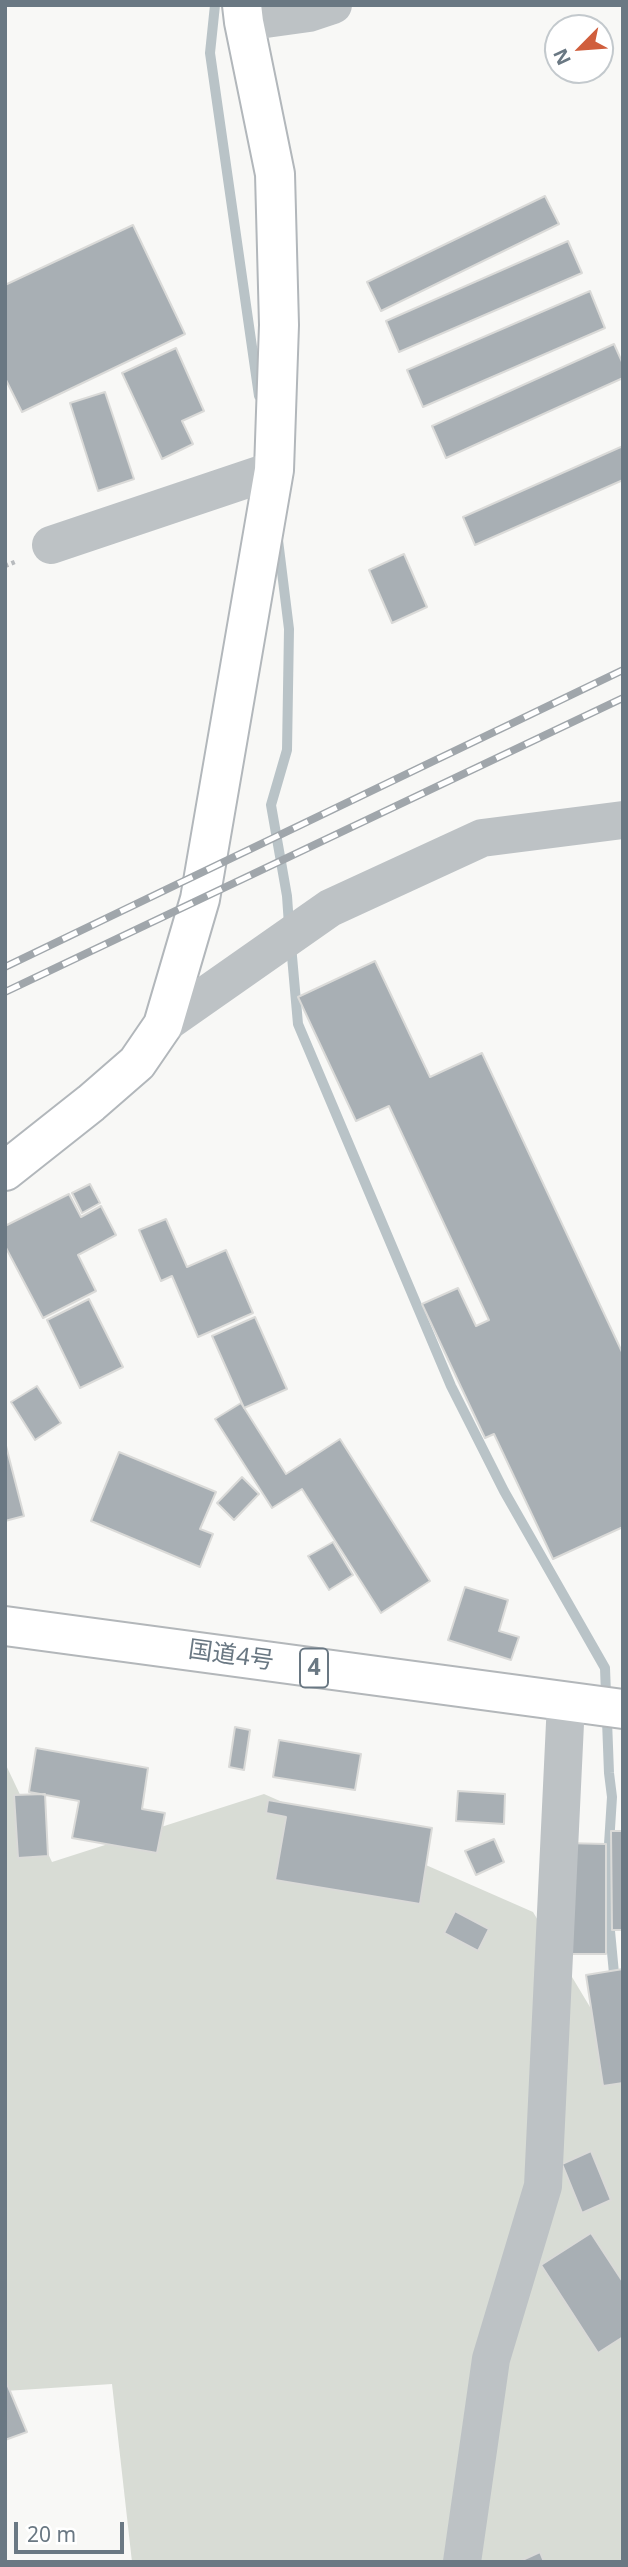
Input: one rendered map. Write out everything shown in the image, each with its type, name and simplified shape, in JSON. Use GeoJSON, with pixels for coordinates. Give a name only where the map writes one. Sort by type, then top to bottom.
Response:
{"type":"FeatureCollection","features":[{"type":"Feature","properties":{"kind":"main road"},"geometry":{"type":"LineString","coordinates":[[5,1171],[137,1063],[163,1025],[200,898],[274,470],[279,324],[275,174],[243,14]]}},
{"type":"Feature","properties":{"kind":"main road","name":"国道4号"},"geometry":{"type":"LineString","coordinates":[[5,1626],[623,1709]]}},
{"type":"Feature","properties":{"kind":"street"},"geometry":{"type":"LineString","coordinates":[[243,14],[309,13],[333,5]]}},
{"type":"Feature","properties":{"kind":"street"},"geometry":{"type":"LineString","coordinates":[[51,545],[274,470]]}},
{"type":"Feature","properties":{"kind":"street"},"geometry":{"type":"LineString","coordinates":[[163,1025],[330,908],[482,838],[623,820]]}},
{"type":"Feature","properties":{"kind":"street"},"geometry":{"type":"LineString","coordinates":[[462,2562],[491,2359],[543,2186],[566,1702]]}},
{"type":"Feature","properties":{"kind":"shaded area"},"geometry":{"type":"Polygon","coordinates":[[[5,1763],[52,1862],[264,1794],[533,1912],[623,2062],[623,2562],[132,2562],[112,2384],[5,2391],[5,1763]]]}},
{"type":"Feature","properties":{"kind":"building"},"geometry":{"type":"Polygon","coordinates":[[[545,196],[559,224],[381,311],[367,282],[545,196]]]}},
{"type":"Feature","properties":{"kind":"building"},"geometry":{"type":"Polygon","coordinates":[[[133,225],[185,334],[22,412],[5,378],[5,285],[133,225]]]}},
{"type":"Feature","properties":{"kind":"building"},"geometry":{"type":"Polygon","coordinates":[[[568,241],[582,273],[399,352],[386,321],[568,241]]]}},
{"type":"Feature","properties":{"kind":"building"},"geometry":{"type":"Polygon","coordinates":[[[590,291],[605,328],[423,407],[407,370],[590,291]]]}},
{"type":"Feature","properties":{"kind":"building"},"geometry":{"type":"Polygon","coordinates":[[[614,344],[623,364],[623,378],[446,458],[432,426],[614,344]]]}},
{"type":"Feature","properties":{"kind":"building"},"geometry":{"type":"Polygon","coordinates":[[[176,348],[204,411],[182,421],[193,444],[162,459],[122,373],[176,348]]]}},
{"type":"Feature","properties":{"kind":"building"},"geometry":{"type":"Polygon","coordinates":[[[105,392],[134,479],[98,491],[70,403],[105,392]]]}},
{"type":"Feature","properties":{"kind":"building"},"geometry":{"type":"Polygon","coordinates":[[[623,446],[623,480],[475,545],[463,517],[623,446]]]}},
{"type":"Feature","properties":{"kind":"building"},"geometry":{"type":"Polygon","coordinates":[[[404,554],[427,607],[392,623],[369,570],[404,554]]]}},
{"type":"Feature","properties":{"kind":"building"},"geometry":{"type":"Polygon","coordinates":[[[375,961],[430,1077],[482,1053],[623,1354],[623,1527],[553,1559],[494,1434],[485,1438],[422,1304],[458,1288],[476,1326],[489,1320],[389,1106],[356,1121],[298,997],[375,961]]]}},
{"type":"Feature","properties":{"kind":"building"},"geometry":{"type":"Polygon","coordinates":[[[90,1184],[100,1203],[82,1213],[72,1193],[90,1184]]]}},
{"type":"Feature","properties":{"kind":"building"},"geometry":{"type":"Polygon","coordinates":[[[69,1194],[81,1217],[101,1206],[116,1235],[78,1255],[96,1291],[43,1318],[5,1246],[5,1226],[69,1194]]]}},
{"type":"Feature","properties":{"kind":"building"},"geometry":{"type":"Polygon","coordinates":[[[166,1219],[187,1267],[226,1250],[253,1313],[198,1337],[172,1276],[161,1281],[139,1230],[166,1219]]]}},
{"type":"Feature","properties":{"kind":"building"},"geometry":{"type":"Polygon","coordinates":[[[89,1299],[123,1367],[80,1388],[47,1320],[89,1299]]]}},
{"type":"Feature","properties":{"kind":"building"},"geometry":{"type":"Polygon","coordinates":[[[255,1317],[287,1389],[244,1408],[212,1336],[255,1317]]]}},
{"type":"Feature","properties":{"kind":"building"},"geometry":{"type":"Polygon","coordinates":[[[37,1386],[61,1423],[35,1440],[11,1402],[37,1386]]]}},
{"type":"Feature","properties":{"kind":"building"},"geometry":{"type":"Polygon","coordinates":[[[241,1403],[286,1474],[340,1439],[430,1581],[381,1613],[302,1489],[272,1508],[215,1419],[241,1403]]]}},
{"type":"Feature","properties":{"kind":"building"},"geometry":{"type":"Polygon","coordinates":[[[5,1442],[24,1516],[5,1521],[5,1442]]]}},
{"type":"Feature","properties":{"kind":"building"},"geometry":{"type":"Polygon","coordinates":[[[119,1452],[216,1492],[200,1529],[213,1534],[200,1567],[91,1521],[119,1452]]]}},
{"type":"Feature","properties":{"kind":"building"},"geometry":{"type":"Polygon","coordinates":[[[242,1477],[259,1494],[234,1520],[217,1503],[242,1477]]]}},
{"type":"Feature","properties":{"kind":"building"},"geometry":{"type":"Polygon","coordinates":[[[333,1542],[353,1575],[329,1590],[308,1556],[333,1542]]]}},
{"type":"Feature","properties":{"kind":"building"},"geometry":{"type":"Polygon","coordinates":[[[465,1587],[508,1600],[499,1631],[519,1637],[511,1660],[448,1640],[465,1587]]]}},
{"type":"Feature","properties":{"kind":"building"},"geometry":{"type":"Polygon","coordinates":[[[235,1727],[250,1730],[244,1770],[229,1767],[235,1727]]]}},
{"type":"Feature","properties":{"kind":"building"},"geometry":{"type":"Polygon","coordinates":[[[279,1740],[361,1754],[355,1790],[273,1777],[279,1740]]]}},
{"type":"Feature","properties":{"kind":"building"},"geometry":{"type":"Polygon","coordinates":[[[36,1748],[148,1768],[142,1809],[165,1813],[157,1853],[72,1838],[79,1801],[29,1792],[36,1748]]]}},
{"type":"Feature","properties":{"kind":"building"},"geometry":{"type":"Polygon","coordinates":[[[458,1791],[505,1794],[504,1824],[456,1821],[458,1791]]]}},
{"type":"Feature","properties":{"kind":"building"},"geometry":{"type":"Polygon","coordinates":[[[45,1794],[48,1856],[18,1858],[14,1795],[45,1794]]]}},
{"type":"Feature","properties":{"kind":"building"},"geometry":{"type":"Polygon","coordinates":[[[268,1800],[432,1828],[420,1904],[275,1880],[286,1817],[266,1813],[268,1800]]]}},
{"type":"Feature","properties":{"kind":"building"},"geometry":{"type":"Polygon","coordinates":[[[611,1831],[623,1831],[623,1930],[612,1930],[611,1831]]]}},
{"type":"Feature","properties":{"kind":"building"},"geometry":{"type":"Polygon","coordinates":[[[494,1839],[504,1862],[476,1875],[465,1851],[494,1839]]]}},
{"type":"Feature","properties":{"kind":"building"},"geometry":{"type":"Polygon","coordinates":[[[564,1843],[606,1844],[606,1954],[563,1954],[564,1843]]]}},
{"type":"Feature","properties":{"kind":"building"},"geometry":{"type":"Polygon","coordinates":[[[455,1911],[489,1929],[478,1951],[444,1933],[455,1911]]]}},
{"type":"Feature","properties":{"kind":"building"},"geometry":{"type":"Polygon","coordinates":[[[623,1969],[623,2083],[603,2086],[586,1975],[623,1969]]]}},
{"type":"Feature","properties":{"kind":"building"},"geometry":{"type":"Polygon","coordinates":[[[591,2151],[611,2200],[582,2213],[562,2164],[591,2151]]]}},
{"type":"Feature","properties":{"kind":"building"},"geometry":{"type":"Polygon","coordinates":[[[591,2233],[623,2282],[623,2337],[598,2353],[541,2265],[591,2233]]]}},
{"type":"Feature","properties":{"kind":"building"},"geometry":{"type":"Polygon","coordinates":[[[5,2379],[27,2432],[5,2440],[5,2379]]]}},
{"type":"Feature","properties":{"kind":"building"},"geometry":{"type":"Polygon","coordinates":[[[540,2552],[544,2562],[518,2562],[540,2552]]]}},
{"type":"Feature","properties":{"kind":"waterway"},"geometry":{"type":"LineString","coordinates":[[215,5],[210,53],[259,396]]}},
{"type":"Feature","properties":{"kind":"waterway"},"geometry":{"type":"LineString","coordinates":[[278,540],[289,629],[287,750],[271,805],[287,896],[289,925]]}},
{"type":"Feature","properties":{"kind":"waterway"},"geometry":{"type":"LineString","coordinates":[[291,945],[298,1024],[451,1386],[504,1491],[605,1668],[612,1797],[608,1860],[610,1931],[615,1984]]}},
{"type":"Feature","properties":{"kind":"railway"},"geometry":{"type":"LineString","coordinates":[[5,967],[623,670]]}},
{"type":"Feature","properties":{"kind":"railway"},"geometry":{"type":"LineString","coordinates":[[5,992],[623,698]]}}]}
